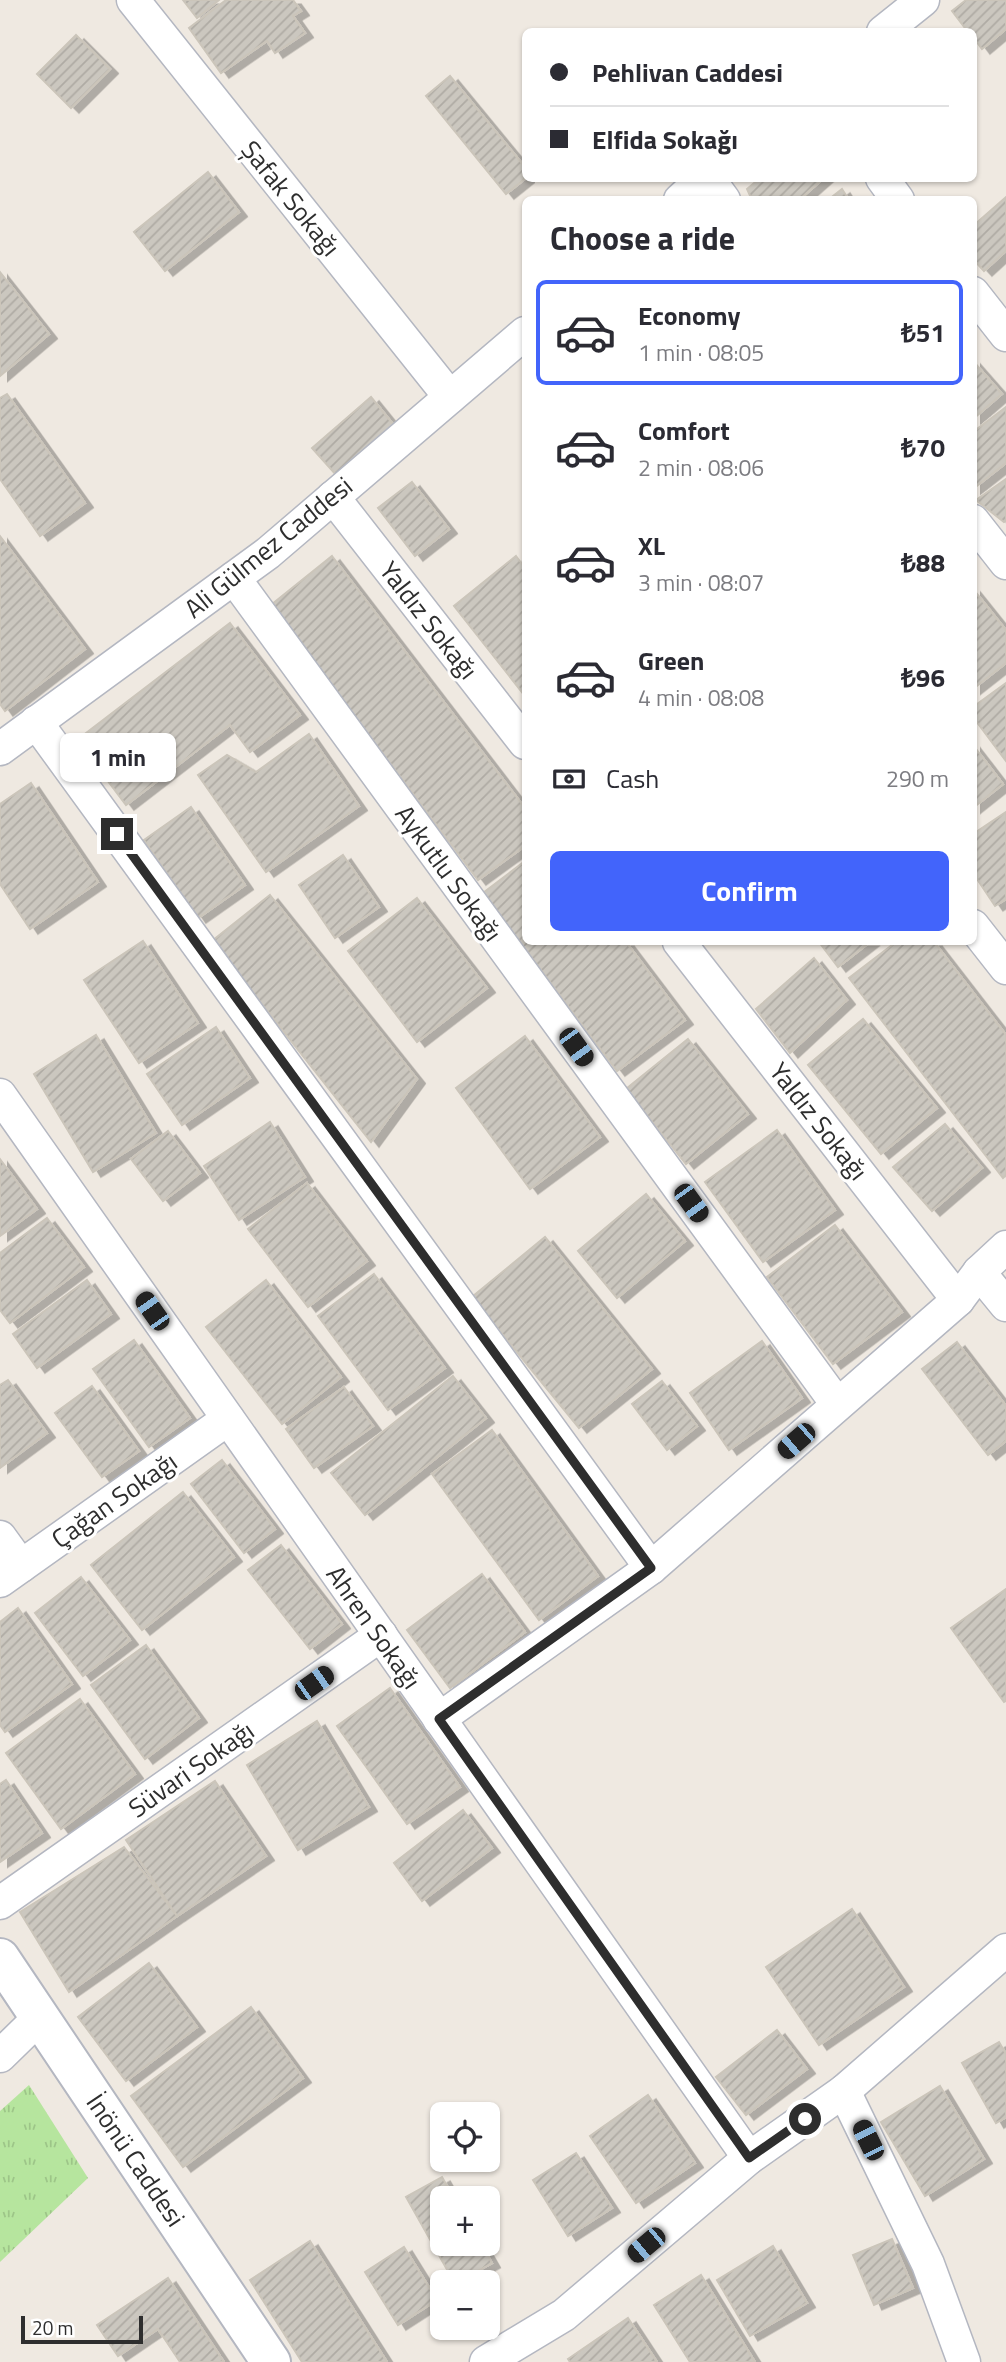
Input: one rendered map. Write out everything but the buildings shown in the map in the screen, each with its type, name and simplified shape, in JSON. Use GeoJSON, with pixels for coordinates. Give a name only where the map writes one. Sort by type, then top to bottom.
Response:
{"type":"FeatureCollection","features":[{"type":"Feature","properties":{"kind":"street","name":"Şafak Sokağı"},"geometry":{"type":"LineString","coordinates":[[133,0],[450,397]]}},
{"type":"Feature","properties":{"kind":"street"},"geometry":{"type":"LineString","coordinates":[[888,28],[923,0]]}},
{"type":"Feature","properties":{"kind":"street"},"geometry":{"type":"LineString","coordinates":[[685,196],[701,182]]}},
{"type":"Feature","properties":{"kind":"street"},"geometry":{"type":"LineString","coordinates":[[709,182],[721,196]]}},
{"type":"Feature","properties":{"kind":"street"},"geometry":{"type":"LineString","coordinates":[[977,298],[1006,335]]}},
{"type":"Feature","properties":{"kind":"street","name":"Ali Gülmez Caddesi"},"geometry":{"type":"LineString","coordinates":[[0,749],[234,578],[522,340]]}},
{"type":"Feature","properties":{"kind":"street","name":"Yaldız Sokağı"},"geometry":{"type":"LineString","coordinates":[[333,497],[522,739]]}},
{"type":"Feature","properties":{"kind":"street"},"geometry":{"type":"LineString","coordinates":[[977,526],[1006,563]]}},
{"type":"Feature","properties":{"kind":"street","name":"Aykutlu Sokağı"},"geometry":{"type":"LineString","coordinates":[[234,578],[837,1404]]}},
{"type":"Feature","properties":{"kind":"street"},"geometry":{"type":"LineString","coordinates":[[36,722],[651,1568]]}},
{"type":"Feature","properties":{"kind":"street"},"geometry":{"type":"LineString","coordinates":[[977,931],[1006,968]]}},
{"type":"Feature","properties":{"kind":"street","name":"Yaldız Sokağı"},"geometry":{"type":"LineString","coordinates":[[681,945],[958,1300]]}},
{"type":"Feature","properties":{"kind":"street","name":"Ahren Sokağı"},"geometry":{"type":"LineString","coordinates":[[0,1095],[749,2158]]}},
{"type":"Feature","properties":{"kind":"street"},"geometry":{"type":"LineString","coordinates":[[439,1719],[651,1568],[958,1300],[979,1272],[1006,1247]]}},
{"type":"Feature","properties":{"kind":"street"},"geometry":{"type":"LineString","coordinates":[[979,1272],[1006,1305]]}},
{"type":"Feature","properties":{"kind":"street","name":"Çağan Sokağı"},"geometry":{"type":"LineString","coordinates":[[10,1574],[228,1419]]}},
{"type":"Feature","properties":{"kind":"street"},"geometry":{"type":"LineString","coordinates":[[0,1537],[10,1574]]}},
{"type":"Feature","properties":{"kind":"street","name":"Süvari Sokağı"},"geometry":{"type":"LineString","coordinates":[[0,1903],[381,1636]]}},
{"type":"Feature","properties":{"kind":"street"},"geometry":{"type":"LineString","coordinates":[[486,2362],[564,2315],[749,2158],[844,2091],[1006,1950]]}},
{"type":"Feature","properties":{"kind":"street","name":"İnönü Caddesi"},"geometry":{"type":"LineString","coordinates":[[0,1958],[271,2362]]}},
{"type":"Feature","properties":{"kind":"street"},"geometry":{"type":"LineString","coordinates":[[0,2056],[40,2017]]}},
{"type":"Feature","properties":{"kind":"street"},"geometry":{"type":"LineString","coordinates":[[844,2091],[928,2264],[964,2362]]}},
{"type":"Feature","properties":{"kind":"green space"},"geometry":{"type":"Polygon","coordinates":[[[29,2085],[88,2178],[0,2262],[0,2111],[29,2085]]]}},
{"type":"Feature","properties":{"kind":"route"},"geometry":{"type":"LineString","coordinates":[[117,834],[651,1568],[439,1719],[749,2158],[805,2119]]}}]}
